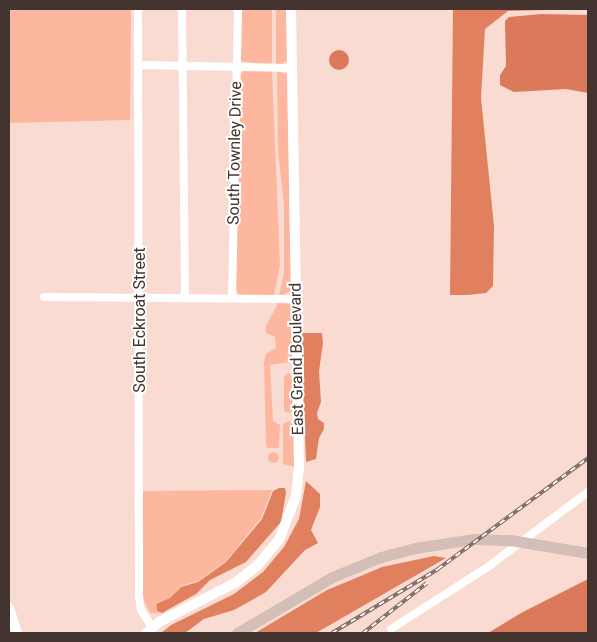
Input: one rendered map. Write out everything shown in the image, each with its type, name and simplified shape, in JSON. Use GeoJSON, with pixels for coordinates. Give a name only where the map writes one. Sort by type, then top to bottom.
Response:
{"type":"FeatureCollection","features":[{"type":"Feature","properties":{"kind":"main road"},"geometry":{"type":"LineString","coordinates":[[238,633],[332,577],[381,557],[440,543],[510,540],[588,553]]}},
{"type":"Feature","properties":{"kind":"street","name":"South Eckroat Street"},"geometry":{"type":"LineString","coordinates":[[138,9],[140,298],[138,596],[149,630]]}},
{"type":"Feature","properties":{"kind":"street"},"geometry":{"type":"LineString","coordinates":[[182,9],[185,297]]}},
{"type":"Feature","properties":{"kind":"street","name":"South Townley Drive"},"geometry":{"type":"LineString","coordinates":[[232,298],[238,9]]}},
{"type":"Feature","properties":{"kind":"street","name":"East Grand Boulevard"},"geometry":{"type":"LineString","coordinates":[[149,630],[248,574],[275,546],[289,522],[296,496],[300,468],[291,9]]}},
{"type":"Feature","properties":{"kind":"street"},"geometry":{"type":"LineString","coordinates":[[139,65],[292,68]]}},
{"type":"Feature","properties":{"kind":"street"},"geometry":{"type":"LineString","coordinates":[[44,297],[296,299]]}},
{"type":"Feature","properties":{"kind":"street"},"geometry":{"type":"LineString","coordinates":[[391,630],[489,566],[588,492]]}},
{"type":"Feature","properties":{"kind":"street"},"geometry":{"type":"LineString","coordinates":[[9,608],[16,633]]}},
{"type":"Feature","properties":{"kind":"shaded area"},"geometry":{"type":"Polygon","coordinates":[[[9,9],[131,9],[130,120],[9,123],[9,9]]]}},
{"type":"Feature","properties":{"kind":"shaded area"},"geometry":{"type":"Polygon","coordinates":[[[240,9],[272,9],[272,65],[240,61],[240,9]]]}},
{"type":"Feature","properties":{"kind":"shaded area"},"geometry":{"type":"Polygon","coordinates":[[[276,9],[287,9],[288,60],[281,65],[276,65],[276,9]]]}},
{"type":"Feature","properties":{"kind":"shaded area"},"geometry":{"type":"Polygon","coordinates":[[[453,9],[588,9],[508,11],[485,29],[481,98],[494,226],[493,286],[486,293],[468,295],[450,295],[453,9]]]}},
{"type":"Feature","properties":{"kind":"shaded area"},"geometry":{"type":"Polygon","coordinates":[[[541,14],[588,15],[588,93],[566,89],[514,92],[500,85],[500,75],[506,66],[505,21],[509,17],[541,14]]]}},
{"type":"Feature","properties":{"kind":"shaded area"},"geometry":{"type":"Polygon","coordinates":[[[339,50],[346,53],[349,60],[346,67],[339,70],[332,67],[329,60],[332,53],[339,50]]]}},
{"type":"Feature","properties":{"kind":"shaded area"},"geometry":{"type":"Polygon","coordinates":[[[244,71],[272,71],[280,265],[274,295],[239,295],[235,286],[239,75],[244,71]]]}},
{"type":"Feature","properties":{"kind":"shaded area"},"geometry":{"type":"Polygon","coordinates":[[[277,71],[287,74],[291,291],[279,296],[284,272],[284,205],[278,151],[277,71]]]}},
{"type":"Feature","properties":{"kind":"shaded area"},"geometry":{"type":"Polygon","coordinates":[[[279,301],[292,305],[292,362],[270,365],[273,421],[280,425],[279,448],[267,448],[264,362],[266,354],[276,348],[275,337],[266,333],[266,326],[279,301]]]}},
{"type":"Feature","properties":{"kind":"shaded area"},"geometry":{"type":"Polygon","coordinates":[[[301,333],[322,333],[323,343],[319,371],[321,402],[317,413],[318,419],[324,423],[324,429],[319,438],[316,459],[306,462],[301,333]]]}},
{"type":"Feature","properties":{"kind":"shaded area"},"geometry":{"type":"Polygon","coordinates":[[[288,373],[293,375],[294,409],[289,413],[284,411],[284,377],[288,373]]]}},
{"type":"Feature","properties":{"kind":"shaded area"},"geometry":{"type":"Polygon","coordinates":[[[289,421],[294,426],[295,467],[283,464],[283,424],[289,421]]]}},
{"type":"Feature","properties":{"kind":"shaded area"},"geometry":{"type":"Polygon","coordinates":[[[273,451],[279,457],[273,463],[267,457],[273,451]]]}},
{"type":"Feature","properties":{"kind":"shaded area"},"geometry":{"type":"Polygon","coordinates":[[[306,481],[320,494],[320,507],[311,530],[318,543],[305,550],[266,592],[234,610],[204,619],[185,633],[161,633],[171,625],[234,594],[263,572],[284,547],[299,519],[306,481]]]}},
{"type":"Feature","properties":{"kind":"shaded area"},"geometry":{"type":"Polygon","coordinates":[[[285,488],[286,493],[281,522],[246,562],[210,580],[196,594],[162,613],[157,611],[156,604],[170,598],[181,587],[198,582],[226,562],[262,519],[273,491],[285,488]]]}},
{"type":"Feature","properties":{"kind":"shaded area"},"geometry":{"type":"Polygon","coordinates":[[[272,490],[261,518],[226,561],[198,581],[181,586],[170,598],[155,604],[157,612],[162,614],[150,613],[143,599],[143,491],[272,490]]]}},
{"type":"Feature","properties":{"kind":"shaded area"},"geometry":{"type":"Polygon","coordinates":[[[434,556],[446,558],[316,633],[255,633],[327,590],[382,567],[434,556]]]}},
{"type":"Feature","properties":{"kind":"shaded area"},"geometry":{"type":"Polygon","coordinates":[[[588,579],[588,633],[488,633],[521,613],[588,579]]]}},
{"type":"Feature","properties":{"kind":"railway"},"geometry":{"type":"LineString","coordinates":[[332,633],[438,569],[588,458]]}},
{"type":"Feature","properties":{"kind":"railway"},"geometry":{"type":"LineString","coordinates":[[363,633],[427,583]]}}]}
